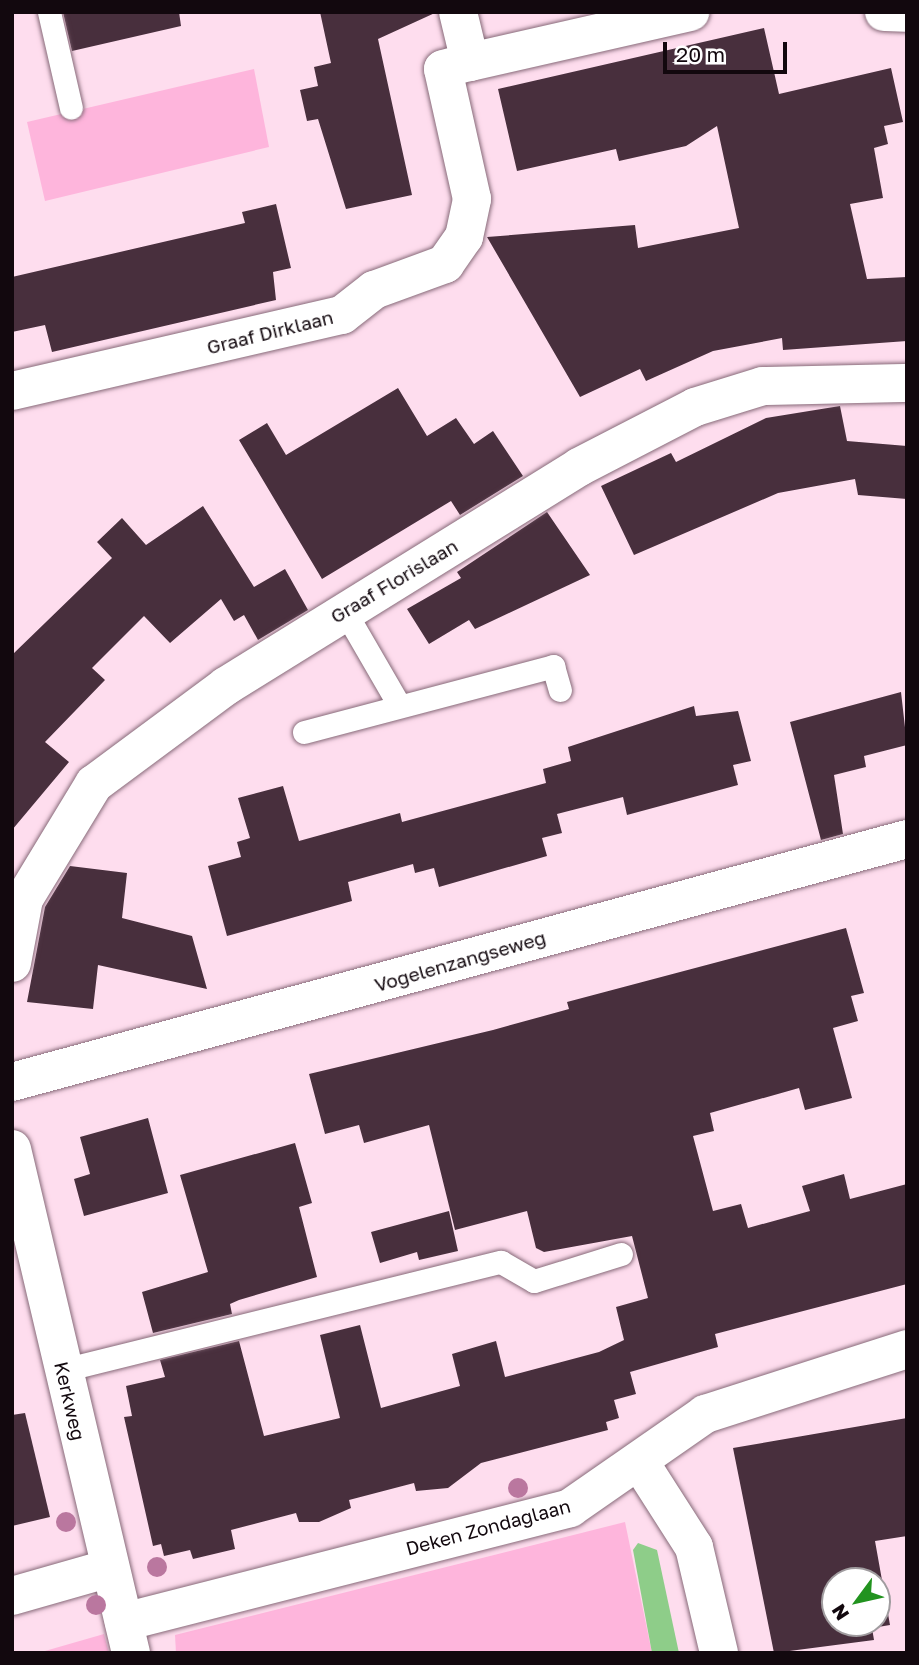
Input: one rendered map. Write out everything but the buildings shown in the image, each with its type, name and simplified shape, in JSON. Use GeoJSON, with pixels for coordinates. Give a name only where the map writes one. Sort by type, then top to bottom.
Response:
{"type":"FeatureCollection","features":[{"type":"Feature","properties":{"kind":"street"},"geometry":{"type":"LineString","coordinates":[[458,12],[470,62],[690,12]]}},
{"type":"Feature","properties":{"kind":"street"},"geometry":{"type":"LineString","coordinates":[[884,12],[907,13]]}},
{"type":"Feature","properties":{"kind":"street","name":"Graaf Dirklaan"},"geometry":{"type":"LineString","coordinates":[[12,391],[342,315],[374,289],[445,264],[464,237],[472,199],[443,69],[470,62]]}},
{"type":"Feature","properties":{"kind":"street","name":"Graaf Florislaan"},"geometry":{"type":"LineString","coordinates":[[12,963],[24,899],[94,784],[157,732],[344,610],[579,467],[729,394],[763,386],[907,383]]}},
{"type":"Feature","properties":{"kind":"street","name":"Vogelenzangseweg"},"geometry":{"type":"LineString","coordinates":[[12,1082],[907,839]]}},
{"type":"Feature","properties":{"kind":"street","name":"Kerkweg"},"geometry":{"type":"LineString","coordinates":[[12,1149],[128,1637]]}},
{"type":"Feature","properties":{"kind":"street","name":"Deken Zondaglaan"},"geometry":{"type":"LineString","coordinates":[[128,1637],[570,1508],[705,1414],[907,1349]]}},
{"type":"Feature","properties":{"kind":"street"},"geometry":{"type":"LineString","coordinates":[[639,1461],[694,1547],[719,1653]]}},
{"type":"Feature","properties":{"kind":"street"},"geometry":{"type":"LineString","coordinates":[[12,1595],[110,1568]]}},
{"type":"Feature","properties":{"kind":"lane"},"geometry":{"type":"LineString","coordinates":[[49,12],[71,108]]}},
{"type":"Feature","properties":{"kind":"lane"},"geometry":{"type":"LineString","coordinates":[[344,610],[399,705]]}},
{"type":"Feature","properties":{"kind":"lane"},"geometry":{"type":"LineString","coordinates":[[304,732],[553,666],[560,690]]}},
{"type":"Feature","properties":{"kind":"lane"},"geometry":{"type":"LineString","coordinates":[[63,1370],[501,1262],[534,1281],[621,1254]]}},
{"type":"Feature","properties":{"kind":"shaded area"},"geometry":{"type":"Polygon","coordinates":[[[254,69],[269,147],[45,201],[27,122],[254,69]]]}},
{"type":"Feature","properties":{"kind":"shaded area"},"geometry":{"type":"Polygon","coordinates":[[[625,1522],[652,1653],[176,1653],[175,1635],[625,1522]]]}},
{"type":"Feature","properties":{"kind":"shaded area"},"geometry":{"type":"Polygon","coordinates":[[[638,1543],[657,1550],[679,1653],[652,1653],[633,1550],[638,1543]]]}},
{"type":"Feature","properties":{"kind":"shaded area"},"geometry":{"type":"Polygon","coordinates":[[[104,1634],[109,1653],[38,1653],[104,1634]]]}}]}
